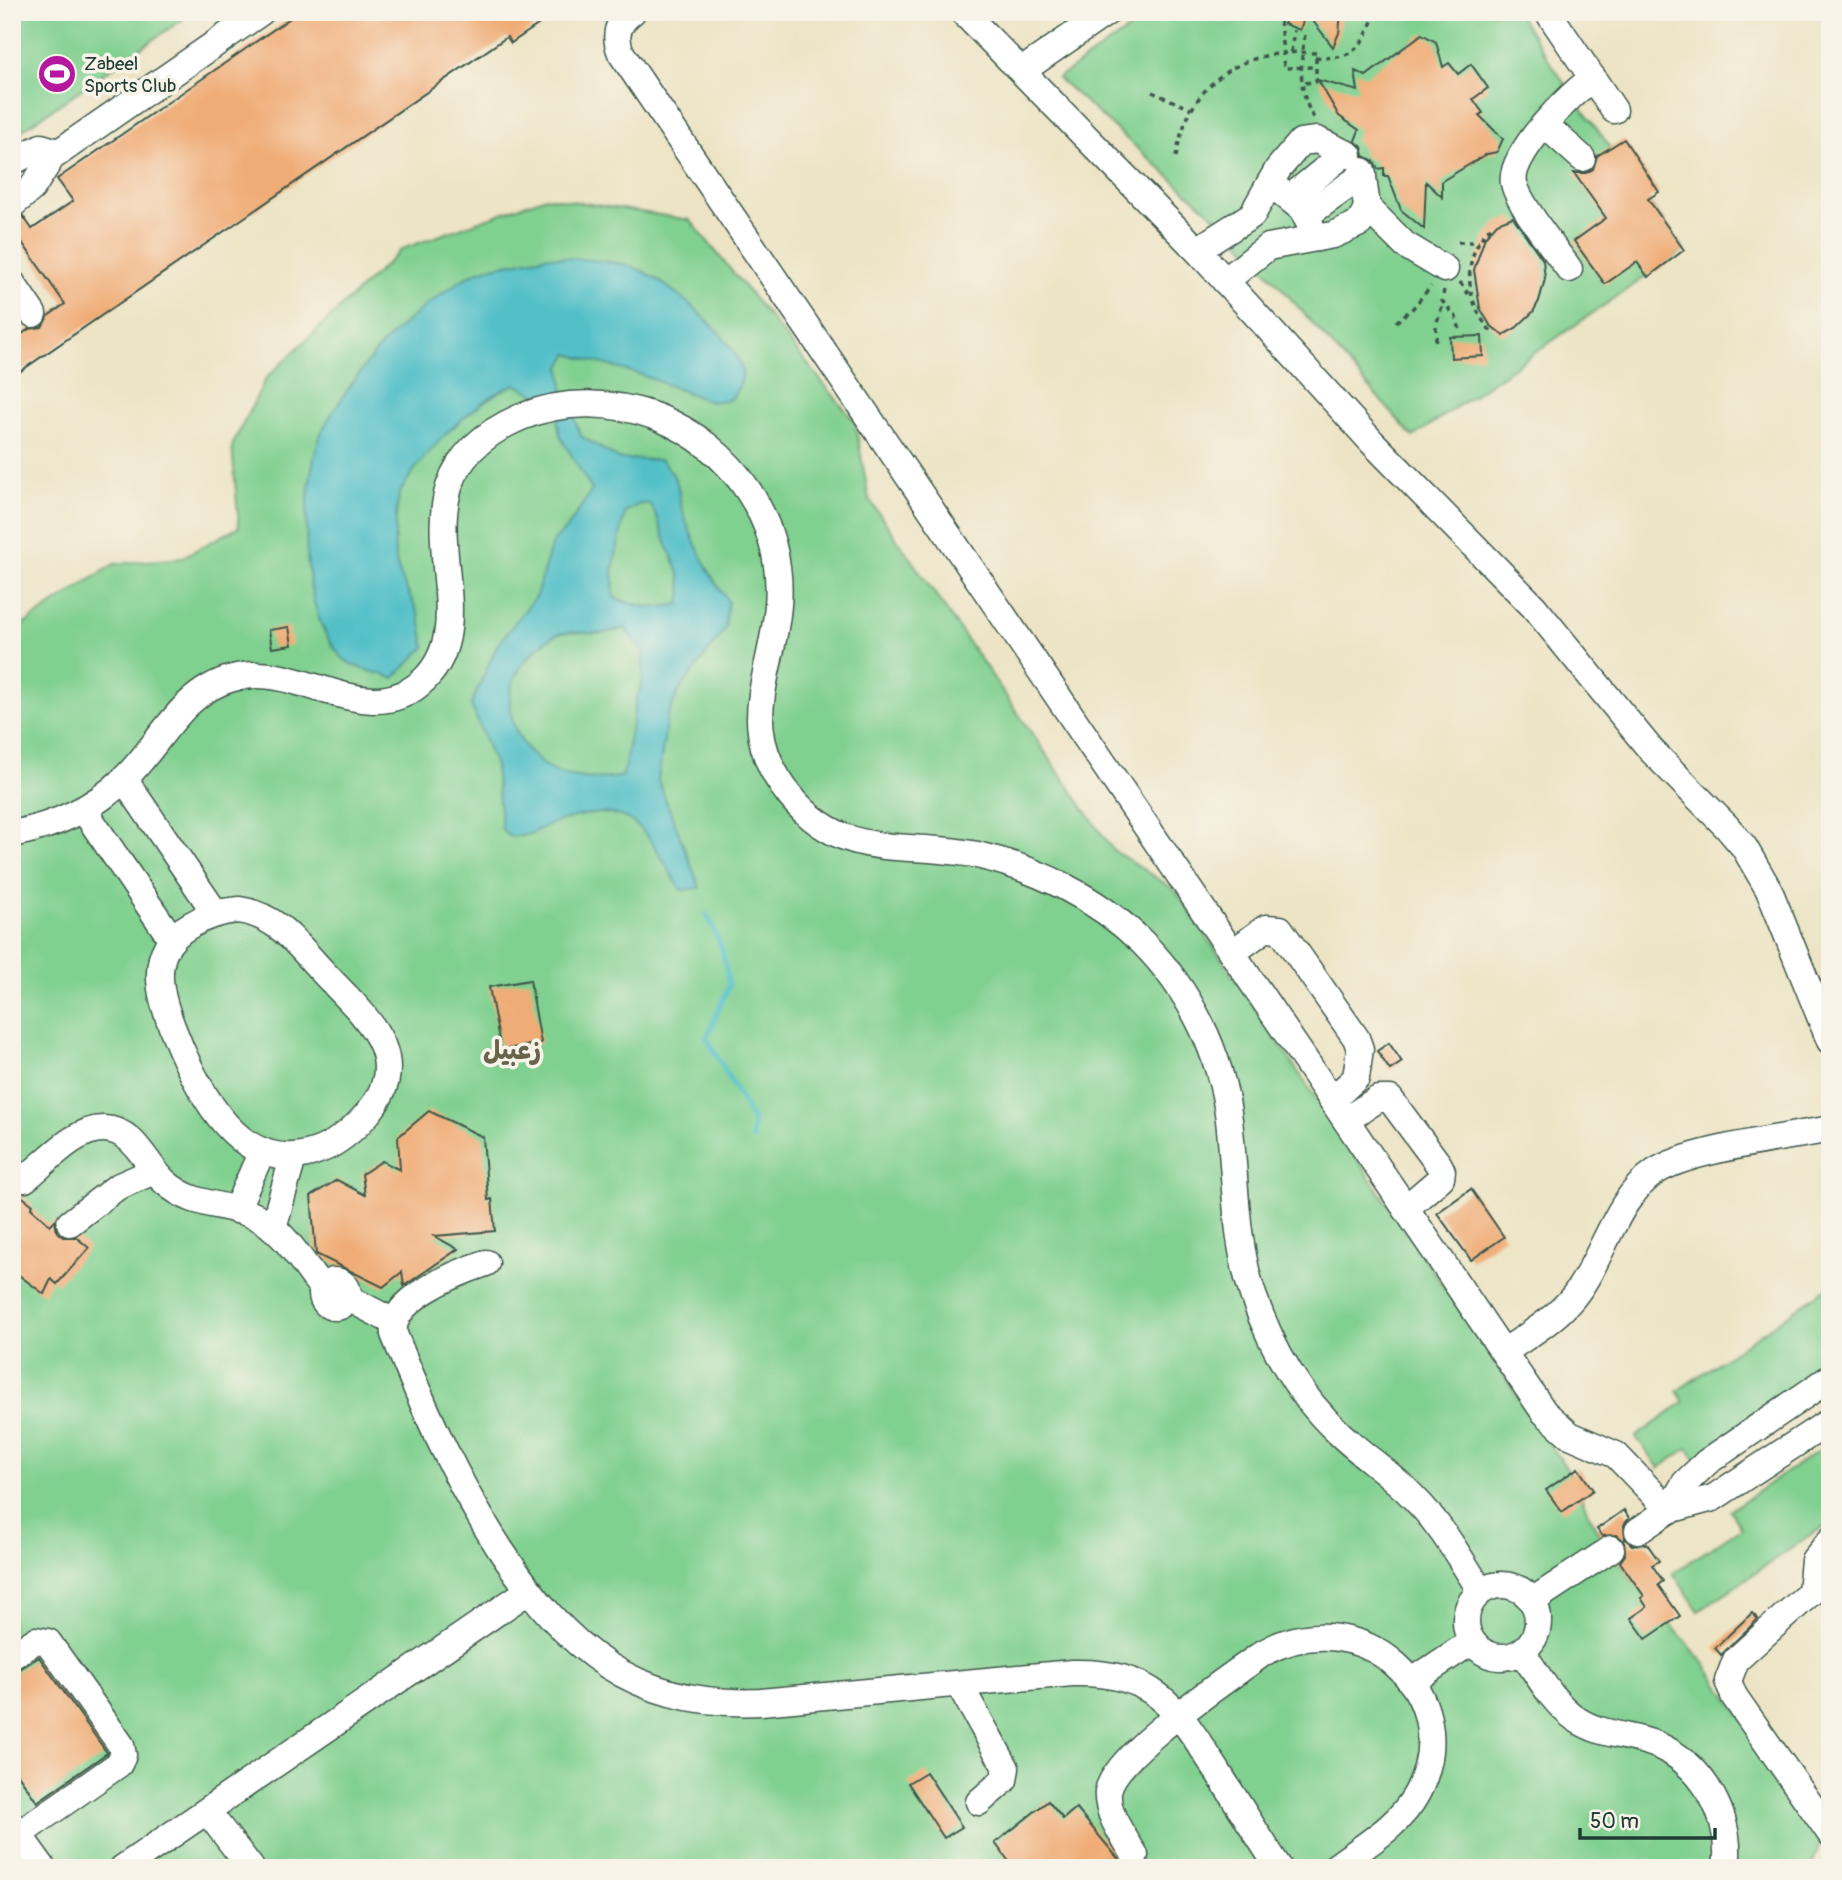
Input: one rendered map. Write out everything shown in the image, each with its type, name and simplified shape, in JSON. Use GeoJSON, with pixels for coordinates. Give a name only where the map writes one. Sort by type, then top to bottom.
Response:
{"type":"FeatureCollection","features":[{"type":"Feature","properties":{"kind":"street"},"geometry":{"type":"LineString","coordinates":[[12,205],[32,188],[45,164],[58,152],[261,12]]}},
{"type":"Feature","properties":{"kind":"street"},"geometry":{"type":"LineString","coordinates":[[632,12],[624,18],[616,35],[621,53],[1551,1421],[1570,1435],[1616,1455],[1669,1510]]}},
{"type":"Feature","properties":{"kind":"street"},"geometry":{"type":"LineString","coordinates":[[963,12],[1023,70],[1197,250],[1372,442],[1534,607],[1651,750],[1744,847],[1769,890],[1830,1041]]}},
{"type":"Feature","properties":{"kind":"street"},"geometry":{"type":"LineString","coordinates":[[1023,70],[1107,12]]}},
{"type":"Feature","properties":{"kind":"street"},"geometry":{"type":"LineString","coordinates":[[1548,12],[1614,110]]}},
{"type":"Feature","properties":{"kind":"street"},"geometry":{"type":"LineString","coordinates":[[1569,269],[1519,194],[1513,178],[1518,161],[1567,97],[1593,78]]}},
{"type":"Feature","properties":{"kind":"street"},"geometry":{"type":"LineString","coordinates":[[1545,125],[1582,158]]}},
{"type":"Feature","properties":{"kind":"street"},"geometry":{"type":"LineString","coordinates":[[1296,208],[1283,161],[1306,140],[1317,140],[1354,163],[1367,207],[1405,246],[1445,273]]}},
{"type":"Feature","properties":{"kind":"street"},"geometry":{"type":"LineString","coordinates":[[12,163],[35,149],[47,147],[58,152]]}},
{"type":"Feature","properties":{"kind":"street"},"geometry":{"type":"LineString","coordinates":[[1225,281],[1268,247],[1296,208],[1354,163]]}},
{"type":"Feature","properties":{"kind":"street"},"geometry":{"type":"LineString","coordinates":[[1197,250],[1244,222],[1258,207],[1296,208],[1360,223],[1367,207]]}},
{"type":"Feature","properties":{"kind":"street"},"geometry":{"type":"LineString","coordinates":[[12,282],[33,314]]}},
{"type":"Feature","properties":{"kind":"street"},"geometry":{"type":"LineString","coordinates":[[12,834],[47,825],[84,810],[124,779],[184,707],[214,685],[232,678],[250,674],[287,676],[368,701],[400,696],[426,678],[444,651],[448,636],[442,535],[447,496],[463,462],[490,434],[507,424],[549,408],[595,404],[645,413],[696,437],[737,474],[762,516],[771,539],[779,586],[778,610],[761,683],[760,727],[764,749],[784,789],[816,820],[852,840],[892,849],[969,854],[1005,862],[1051,880],[1117,920],[1157,958],[1190,1004],[1220,1075],[1229,1123],[1238,1229],[1245,1268],[1264,1323],[1277,1349],[1302,1391],[1334,1429],[1391,1475],[1433,1519],[1481,1591]]}},
{"type":"Feature","properties":{"kind":"street"},"geometry":{"type":"LineString","coordinates":[[124,779],[216,914]]}},
{"type":"Feature","properties":{"kind":"street"},"geometry":{"type":"LineString","coordinates":[[84,810],[172,938]]}},
{"type":"Feature","properties":{"kind":"street"},"geometry":{"type":"LineString","coordinates":[[250,912],[281,928],[371,1023],[385,1049],[386,1079],[382,1092],[366,1115],[334,1143],[293,1157],[262,1152],[223,1123],[197,1086],[163,1000],[161,959],[172,938],[193,923],[216,914],[250,912]]}},
{"type":"Feature","properties":{"kind":"street"},"geometry":{"type":"LineString","coordinates":[[1233,953],[1266,928],[1280,929],[1356,1038],[1360,1049],[1353,1084],[1339,1110]]}},
{"type":"Feature","properties":{"kind":"street"},"geometry":{"type":"LineString","coordinates":[[1315,1074],[1338,1060],[1355,1065]]}},
{"type":"Feature","properties":{"kind":"street"},"geometry":{"type":"LineString","coordinates":[[1339,1110],[1378,1099],[1390,1099],[1441,1168],[1438,1181],[1406,1208]]}},
{"type":"Feature","properties":{"kind":"street"},"geometry":{"type":"LineString","coordinates":[[25,1179],[76,1138],[97,1129],[108,1129],[129,1138],[166,1183],[196,1201],[256,1216],[273,1228],[323,1289],[326,1284],[337,1280],[347,1286],[348,1298],[394,1322]]}},
{"type":"Feature","properties":{"kind":"street"},"geometry":{"type":"LineString","coordinates":[[1504,1352],[1551,1319],[1575,1294],[1633,1194],[1653,1173],[1680,1160],[1830,1129]]}},
{"type":"Feature","properties":{"kind":"street"},"geometry":{"type":"LineString","coordinates":[[236,1210],[262,1152]]}},
{"type":"Feature","properties":{"kind":"street"},"geometry":{"type":"LineString","coordinates":[[273,1228],[293,1157]]}},
{"type":"Feature","properties":{"kind":"street"},"geometry":{"type":"LineString","coordinates":[[70,1223],[117,1188],[154,1171]]}},
{"type":"Feature","properties":{"kind":"street"},"geometry":{"type":"LineString","coordinates":[[486,1263],[455,1275],[426,1291],[400,1311],[394,1322],[394,1334],[456,1474],[528,1591],[559,1629],[596,1659],[638,1682],[680,1696],[741,1703],[1072,1673],[1107,1674],[1155,1693],[1181,1716],[1279,1868]]}},
{"type":"Feature","properties":{"kind":"street"},"geometry":{"type":"LineString","coordinates":[[1669,1510],[1685,1483],[1707,1462],[1830,1378]]}},
{"type":"Feature","properties":{"kind":"street"},"geometry":{"type":"LineString","coordinates":[[1638,1531],[1669,1510],[1713,1498],[1830,1420]]}},
{"type":"Feature","properties":{"kind":"street"},"geometry":{"type":"LineString","coordinates":[[1830,1542],[1814,1560],[1821,1584],[1736,1660],[1728,1674],[1734,1696],[1830,1833]]}},
{"type":"Feature","properties":{"kind":"street"},"geometry":{"type":"LineString","coordinates":[[1532,1601],[1611,1549]]}},
{"type":"Feature","properties":{"kind":"street"},"geometry":{"type":"LineString","coordinates":[[1508,1585],[1522,1591],[1532,1601],[1538,1628],[1532,1642],[1522,1652],[1509,1657],[1495,1657],[1481,1652],[1471,1642],[1465,1629],[1465,1614],[1471,1601],[1481,1591],[1508,1585]]}},
{"type":"Feature","properties":{"kind":"street"},"geometry":{"type":"LineString","coordinates":[[123,1868],[528,1591]]}},
{"type":"Feature","properties":{"kind":"street"},"geometry":{"type":"LineString","coordinates":[[1135,1855],[1115,1822],[1108,1793],[1125,1760],[1263,1653],[1301,1637],[1329,1635],[1356,1640],[1392,1661],[1411,1682],[1424,1709],[1429,1731],[1429,1753],[1422,1782],[1398,1819],[1334,1868]]}},
{"type":"Feature","properties":{"kind":"street"},"geometry":{"type":"LineString","coordinates":[[12,1656],[36,1640],[48,1642],[121,1745],[123,1755],[119,1764],[14,1833],[43,1868]]}},
{"type":"Feature","properties":{"kind":"street"},"geometry":{"type":"LineString","coordinates":[[1411,1682],[1471,1642]]}},
{"type":"Feature","properties":{"kind":"street"},"geometry":{"type":"LineString","coordinates":[[1522,1652],[1552,1695],[1574,1718],[1602,1732],[1657,1745],[1693,1770],[1710,1794],[1722,1818],[1727,1845],[1726,1868]]}},
{"type":"Feature","properties":{"kind":"street"},"geometry":{"type":"LineString","coordinates":[[959,1684],[1006,1768],[1004,1780],[979,1802]]}},
{"type":"Feature","properties":{"kind":"street"},"geometry":{"type":"LineString","coordinates":[[207,1811],[251,1868]]}},
{"type":"Feature","properties":{"kind":"path"},"geometry":{"type":"LineString","coordinates":[[1264,12],[1280,18],[1284,68],[1316,66]]}},
{"type":"Feature","properties":{"kind":"path"},"geometry":{"type":"LineString","coordinates":[[1315,57],[1333,59],[1356,50],[1367,37],[1375,13]]}},
{"type":"Feature","properties":{"kind":"path"},"geometry":{"type":"LineString","coordinates":[[1292,52],[1294,30]]}},
{"type":"Feature","properties":{"kind":"path"},"geometry":{"type":"LineString","coordinates":[[1305,35],[1302,83],[1306,102],[1321,126]]}},
{"type":"Feature","properties":{"kind":"path"},"geometry":{"type":"LineString","coordinates":[[1176,157],[1181,132],[1191,109],[1207,88],[1227,71],[1251,59],[1281,52],[1316,53],[1316,82],[1302,83]]}},
{"type":"Feature","properties":{"kind":"path"},"geometry":{"type":"LineString","coordinates":[[1152,92],[1191,109]]}},
{"type":"Feature","properties":{"kind":"path"},"geometry":{"type":"LineString","coordinates":[[1491,227],[1479,242],[1470,266],[1469,283],[1475,309],[1491,331]]}},
{"type":"Feature","properties":{"kind":"path"},"geometry":{"type":"LineString","coordinates":[[1458,242],[1479,242]]}},
{"type":"Feature","properties":{"kind":"path"},"geometry":{"type":"LineString","coordinates":[[1445,273],[1441,295],[1443,303],[1459,322],[1461,333]]}},
{"type":"Feature","properties":{"kind":"path"},"geometry":{"type":"LineString","coordinates":[[1396,321],[1445,273]]}},
{"type":"Feature","properties":{"kind":"path"},"geometry":{"type":"LineString","coordinates":[[1436,341],[1436,325],[1443,303]]}},
{"type":"Feature","properties":{"kind":"green space","name":"Zabeel Sports Club"},"geometry":{"type":"Polygon","coordinates":[[[12,12],[193,12],[12,137],[12,12]]]}},
{"type":"Feature","properties":{"kind":"green space"},"geometry":{"type":"Polygon","coordinates":[[[1154,12],[1517,12],[1571,93],[1684,250],[1413,437],[1231,231],[1058,78],[1154,12]]]}},
{"type":"Feature","properties":{"kind":"green space"},"geometry":{"type":"Polygon","coordinates":[[[546,197],[690,220],[855,422],[869,499],[1113,850],[1175,890],[1571,1475],[1596,1529],[1632,1579],[1704,1663],[1823,1835],[1811,1868],[12,1868],[12,632],[114,564],[181,558],[239,527],[232,446],[266,378],[402,249],[546,197]]]}},
{"type":"Feature","properties":{"kind":"green space"},"geometry":{"type":"Polygon","coordinates":[[[1830,1286],[1830,1369],[1698,1461],[1688,1448],[1659,1468],[1636,1437],[1684,1402],[1677,1391],[1830,1286]]]}},
{"type":"Feature","properties":{"kind":"green space"},"geometry":{"type":"Polygon","coordinates":[[[1830,1443],[1830,1522],[1699,1611],[1673,1573],[1741,1528],[1730,1510],[1830,1443]]]}},
{"type":"Feature","properties":{"kind":"water"},"geometry":{"type":"Polygon","coordinates":[[[547,256],[614,262],[647,273],[680,296],[712,326],[726,341],[742,370],[741,382],[731,399],[711,402],[642,375],[568,354],[561,367],[563,388],[581,436],[619,459],[661,460],[669,469],[677,483],[682,508],[698,551],[728,601],[725,629],[677,694],[667,718],[658,780],[700,888],[681,890],[645,834],[634,823],[620,816],[603,813],[581,816],[547,825],[523,836],[509,836],[502,829],[495,766],[471,704],[498,644],[536,596],[552,543],[568,527],[592,490],[560,436],[557,416],[548,401],[515,384],[499,392],[467,415],[435,445],[400,493],[396,514],[395,556],[419,616],[425,647],[394,678],[361,668],[344,659],[328,639],[317,613],[310,584],[307,552],[309,489],[320,436],[330,417],[384,342],[427,305],[459,282],[485,269],[547,256]],[[640,504],[625,512],[613,570],[614,597],[646,607],[680,604],[678,571],[657,517],[650,504],[640,504]],[[625,628],[604,633],[568,632],[556,635],[527,659],[518,673],[512,687],[511,716],[523,743],[552,770],[583,778],[623,776],[636,700],[643,681],[643,653],[625,628]]]}},
{"type":"Feature","properties":{"kind":"building"},"geometry":{"type":"Polygon","coordinates":[[[299,12],[557,12],[511,43],[507,37],[12,377],[12,341],[29,329],[42,327],[48,316],[65,304],[12,228],[12,220],[23,216],[32,229],[73,201],[57,179],[299,12]]]}},
{"type":"Feature","properties":{"kind":"building"},"geometry":{"type":"Polygon","coordinates":[[[1289,12],[1306,12],[1300,30],[1284,24],[1289,12]]]}},
{"type":"Feature","properties":{"kind":"building"},"geometry":{"type":"Polygon","coordinates":[[[1306,12],[1341,12],[1339,33],[1333,47],[1306,12]]]}},
{"type":"Feature","properties":{"kind":"building"},"geometry":{"type":"Polygon","coordinates":[[[1422,34],[1436,42],[1443,67],[1449,63],[1458,74],[1471,64],[1488,88],[1473,99],[1483,113],[1479,115],[1503,139],[1497,152],[1487,154],[1442,181],[1442,197],[1426,182],[1424,229],[1401,210],[1388,176],[1384,176],[1384,168],[1378,169],[1374,161],[1364,156],[1362,147],[1355,141],[1359,130],[1339,116],[1318,80],[1358,91],[1355,71],[1366,76],[1422,34]]]}},
{"type":"Feature","properties":{"kind":"building"},"geometry":{"type":"Polygon","coordinates":[[[1624,139],[1659,192],[1648,199],[1684,250],[1648,277],[1637,262],[1605,284],[1574,241],[1606,218],[1574,173],[1586,173],[1593,169],[1597,156],[1624,139]]]}},
{"type":"Feature","properties":{"kind":"building"},"geometry":{"type":"Polygon","coordinates":[[[1513,217],[1543,260],[1545,279],[1533,312],[1516,328],[1503,335],[1490,325],[1480,308],[1474,270],[1485,237],[1497,223],[1513,217]]]}},
{"type":"Feature","properties":{"kind":"building"},"geometry":{"type":"Polygon","coordinates":[[[1482,336],[1483,356],[1451,358],[1450,337],[1482,336]]]}},
{"type":"Feature","properties":{"kind":"building"},"geometry":{"type":"Polygon","coordinates":[[[289,627],[292,645],[272,648],[269,630],[289,627]]]}},
{"type":"Feature","properties":{"kind":"building"},"geometry":{"type":"Polygon","coordinates":[[[530,980],[541,1043],[501,1050],[489,987],[530,980]]]}},
{"type":"Feature","properties":{"kind":"building"},"geometry":{"type":"Polygon","coordinates":[[[1389,1043],[1402,1062],[1390,1070],[1377,1051],[1389,1043]]]}},
{"type":"Feature","properties":{"kind":"building"},"geometry":{"type":"Polygon","coordinates":[[[429,1111],[483,1137],[488,1200],[492,1199],[495,1231],[434,1236],[458,1249],[404,1286],[402,1272],[383,1287],[316,1254],[311,1196],[337,1180],[365,1195],[362,1174],[382,1161],[400,1170],[398,1137],[429,1111]]]}},
{"type":"Feature","properties":{"kind":"building"},"geometry":{"type":"Polygon","coordinates":[[[12,1189],[33,1205],[31,1208],[50,1225],[55,1220],[57,1232],[63,1237],[76,1237],[89,1248],[57,1284],[51,1279],[44,1294],[12,1270],[12,1189]]]}},
{"type":"Feature","properties":{"kind":"building"},"geometry":{"type":"Polygon","coordinates":[[[1471,1189],[1504,1237],[1471,1260],[1437,1213],[1471,1189]]]}},
{"type":"Feature","properties":{"kind":"building"},"geometry":{"type":"Polygon","coordinates":[[[1578,1468],[1593,1490],[1562,1512],[1546,1490],[1578,1468]]]}},
{"type":"Feature","properties":{"kind":"building"},"geometry":{"type":"Polygon","coordinates":[[[1624,1510],[1629,1518],[1624,1525],[1625,1539],[1632,1545],[1647,1544],[1659,1561],[1652,1565],[1663,1581],[1658,1585],[1680,1616],[1646,1639],[1631,1618],[1647,1607],[1641,1598],[1644,1596],[1620,1562],[1625,1555],[1624,1541],[1617,1535],[1602,1536],[1597,1529],[1624,1510]]]}},
{"type":"Feature","properties":{"kind":"building"},"geometry":{"type":"Polygon","coordinates":[[[1752,1613],[1758,1619],[1721,1655],[1715,1648],[1752,1613]]]}},
{"type":"Feature","properties":{"kind":"building"},"geometry":{"type":"Polygon","coordinates":[[[39,1657],[107,1753],[37,1802],[12,1766],[12,1674],[39,1657]]]}},
{"type":"Feature","properties":{"kind":"building"},"geometry":{"type":"Polygon","coordinates":[[[926,1772],[962,1827],[944,1838],[908,1783],[926,1772]]]}},
{"type":"Feature","properties":{"kind":"building"},"geometry":{"type":"Polygon","coordinates":[[[1048,1801],[1063,1819],[1076,1808],[1126,1868],[1014,1868],[995,1843],[1048,1801]]]}},
{"type":"Feature","properties":{"kind":"waterway"},"geometry":{"type":"LineString","coordinates":[[707,915],[722,948],[729,985],[707,1038],[753,1121],[752,1139]]}},
{"type":"Feature","properties":{"kind":"place","name":"Zabeel Sports Club"},"geometry":{"type":"Point","coordinates":[57,74]}},
{"type":"Feature","properties":{"kind":"district","name":"زعبيل"},"geometry":{"type":"Point","coordinates":[512,1050]}}]}
